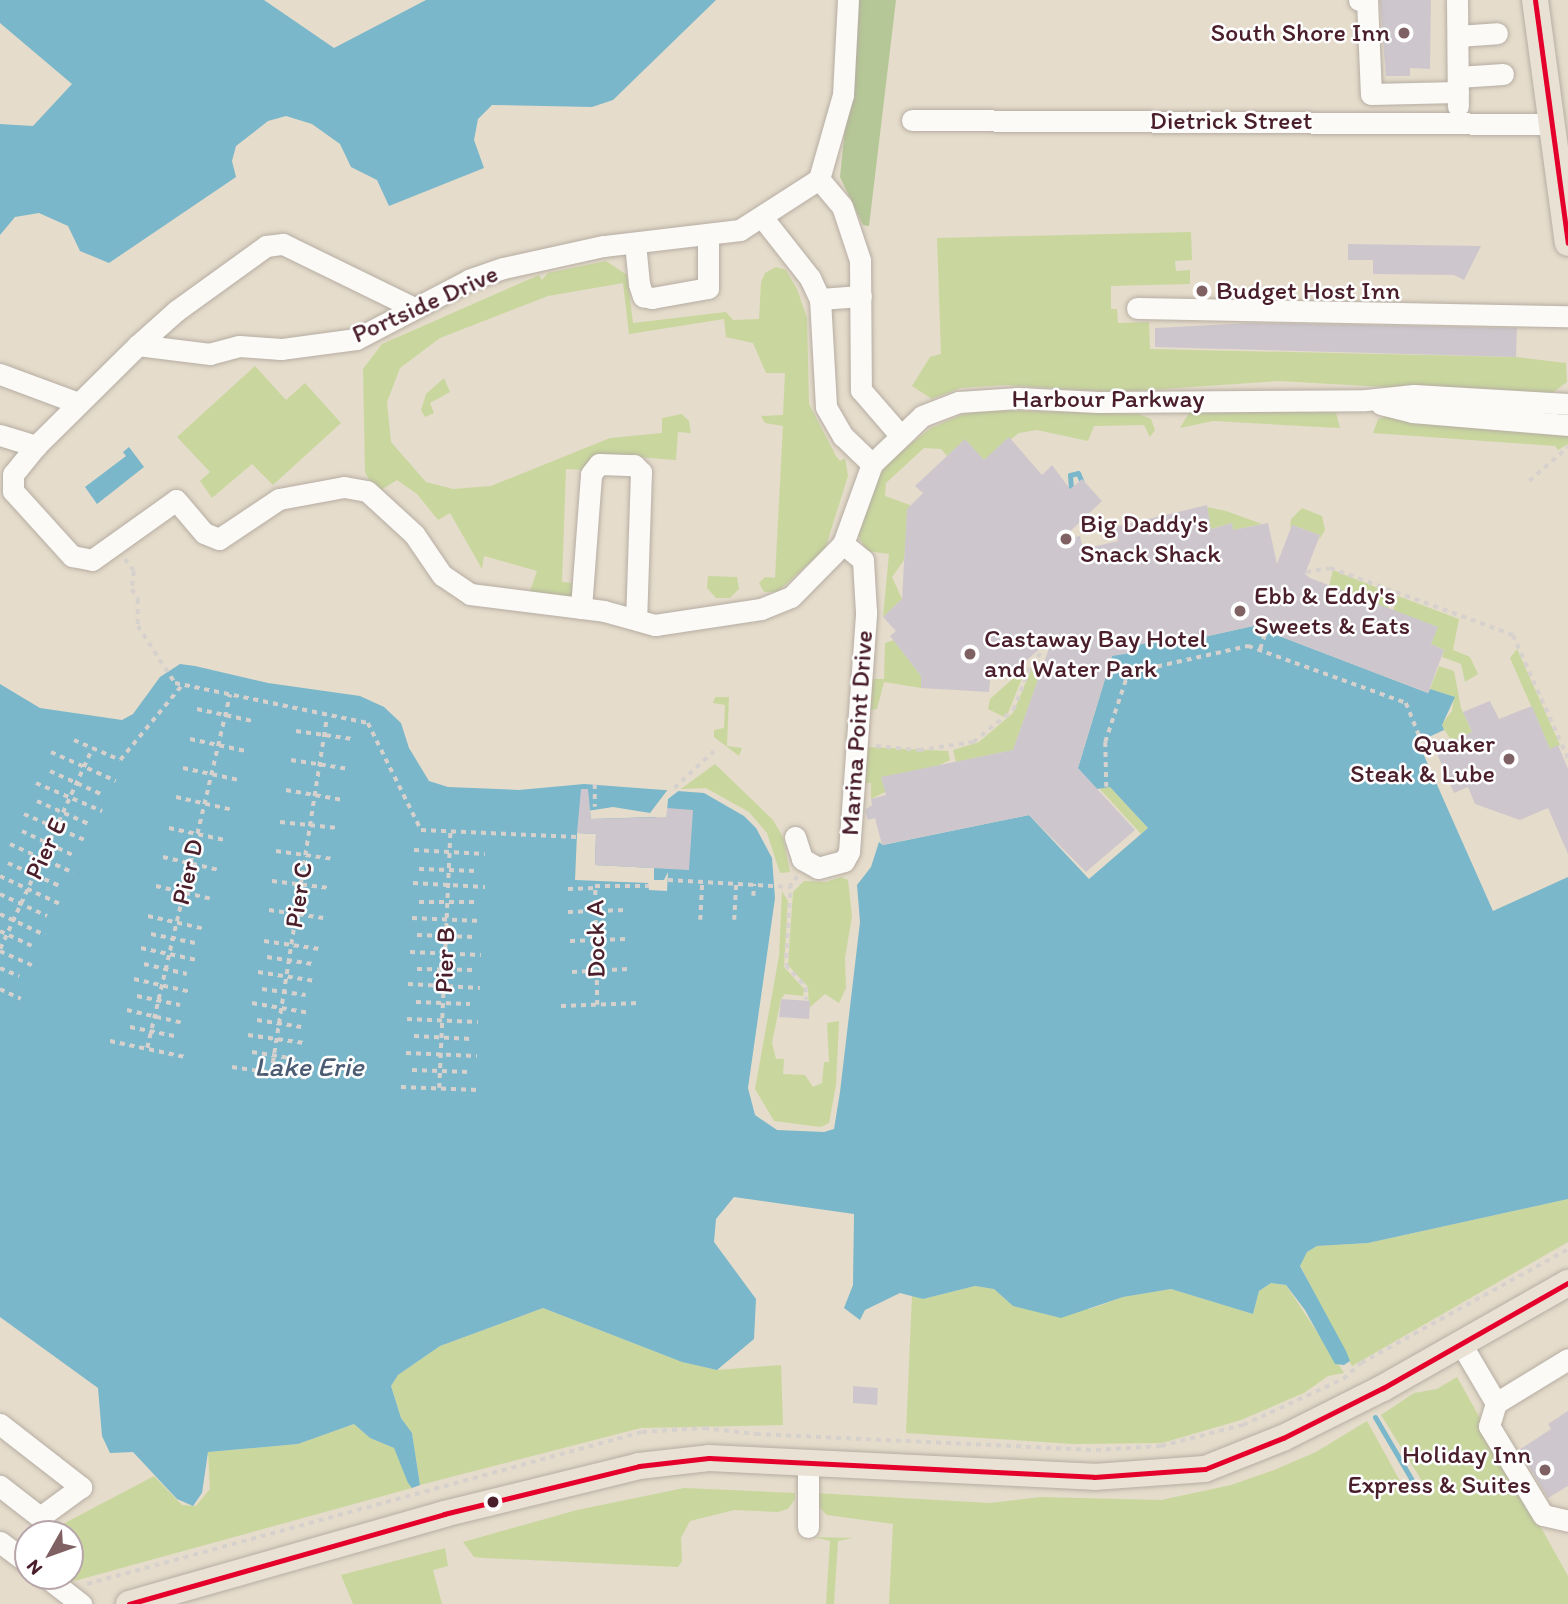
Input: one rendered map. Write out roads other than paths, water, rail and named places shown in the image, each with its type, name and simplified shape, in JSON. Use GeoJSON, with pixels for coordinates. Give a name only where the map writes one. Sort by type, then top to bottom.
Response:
{"type":"FeatureCollection","features":[{"type":"Feature","properties":{"kind":"main road"},"geometry":{"type":"LineString","coordinates":[[1535,0],[1568,243]]}},
{"type":"Feature","properties":{"kind":"main road"},"geometry":{"type":"LineString","coordinates":[[129,1604],[444,1514],[639,1466],[709,1458],[1094,1478],[1205,1469],[1283,1438],[1383,1388],[1568,1283]]}},
{"type":"Feature","properties":{"kind":"street"},"geometry":{"type":"LineString","coordinates":[[848,0],[843,95],[819,179],[842,206],[860,260],[861,390],[900,435]]}},
{"type":"Feature","properties":{"kind":"street"},"geometry":{"type":"LineString","coordinates":[[1359,0],[1367,0],[1370,121]]}},
{"type":"Feature","properties":{"kind":"street"},"geometry":{"type":"LineString","coordinates":[[1457,0],[1458,121]]}},
{"type":"Feature","properties":{"kind":"street"},"geometry":{"type":"LineString","coordinates":[[1458,36],[1497,33]]}},
{"type":"Feature","properties":{"kind":"street"},"geometry":{"type":"LineString","coordinates":[[1371,93],[1458,85],[1503,74]]}},
{"type":"Feature","properties":{"kind":"street","name":"Dietrick Street"},"geometry":{"type":"LineString","coordinates":[[912,120],[1458,121],[1551,124]]}},
{"type":"Feature","properties":{"kind":"street","name":"Portside Drive"},"geometry":{"type":"LineString","coordinates":[[138,345],[210,354],[239,346],[257,350],[356,340],[414,308],[503,268],[548,256],[740,230],[819,179]]}},
{"type":"Feature","properties":{"kind":"street"},"geometry":{"type":"LineString","coordinates":[[414,308],[283,244],[266,246],[176,311],[78,403],[13,474],[13,491],[72,556],[92,560],[176,500],[204,533],[219,539],[279,499],[344,487],[367,491],[414,534],[442,575],[470,594],[581,608],[655,625],[668,620],[761,609],[791,597],[843,544],[872,464],[843,436],[825,407],[820,299],[810,278],[762,216]]}},
{"type":"Feature","properties":{"kind":"street"},"geometry":{"type":"LineString","coordinates":[[635,243],[643,296],[665,297],[708,288],[708,235]]}},
{"type":"Feature","properties":{"kind":"street"},"geometry":{"type":"LineString","coordinates":[[820,299],[861,296]]}},
{"type":"Feature","properties":{"kind":"street"},"geometry":{"type":"LineString","coordinates":[[1137,308],[1568,316]]}},
{"type":"Feature","properties":{"kind":"street"},"geometry":{"type":"LineString","coordinates":[[0,374],[78,403]]}},
{"type":"Feature","properties":{"kind":"street","name":"Harbour Parkway"},"geometry":{"type":"LineString","coordinates":[[872,464],[922,416],[959,402],[1018,398],[1098,402],[1366,400],[1414,395],[1568,404]]}},
{"type":"Feature","properties":{"kind":"street","name":"Harbour Parkway"},"geometry":{"type":"LineString","coordinates":[[1366,400],[1412,412],[1568,425]]}},
{"type":"Feature","properties":{"kind":"street"},"geometry":{"type":"LineString","coordinates":[[0,435],[36,446]]}},
{"type":"Feature","properties":{"kind":"street"},"geometry":{"type":"LineString","coordinates":[[581,608],[591,474],[599,464],[635,465],[640,472],[636,619]]}},
{"type":"Feature","properties":{"kind":"street","name":"Marina Point Drive"},"geometry":{"type":"LineString","coordinates":[[795,837],[802,859],[818,868],[844,861],[849,852],[866,612],[863,560],[843,544]]}},
{"type":"Feature","properties":{"kind":"street"},"geometry":{"type":"LineString","coordinates":[[1460,1342],[1496,1403]]}},
{"type":"Feature","properties":{"kind":"street"},"geometry":{"type":"LineString","coordinates":[[1568,1359],[1496,1403],[1489,1426],[1543,1515],[1568,1521]]}},
{"type":"Feature","properties":{"kind":"street"},"geometry":{"type":"LineString","coordinates":[[0,1424],[81,1487],[40,1517],[0,1486]]}},
{"type":"Feature","properties":{"kind":"street"},"geometry":{"type":"LineString","coordinates":[[808,1464],[808,1527]]}},
{"type":"Feature","properties":{"kind":"street"},"geometry":{"type":"LineString","coordinates":[[64,1590],[81,1604]]}},
{"type":"Feature","properties":{"kind":"water"},"geometry":{"type":"Polygon","coordinates":[[[0,0],[264,0],[334,48],[426,0],[716,0],[613,100],[592,107],[492,105],[478,119],[474,140],[484,168],[389,206],[377,180],[351,167],[340,144],[312,124],[286,116],[268,121],[236,146],[232,161],[236,177],[109,263],[80,251],[68,226],[39,213],[15,217],[0,235],[0,124],[33,126],[72,84],[0,23],[0,0]]]}},
{"type":"Feature","properties":{"kind":"water"},"geometry":{"type":"Polygon","coordinates":[[[129,447],[144,467],[97,504],[85,487],[126,456],[123,452],[129,447]]]}},
{"type":"Feature","properties":{"kind":"water","name":"Lake Erie"},"geometry":{"type":"Polygon","coordinates":[[[1253,626],[1428,693],[1430,689],[1455,697],[1442,725],[1444,730],[1418,742],[1493,911],[1568,877],[1568,1199],[1368,1243],[1317,1246],[1307,1252],[1300,1266],[1346,1351],[1350,1361],[1344,1365],[1335,1364],[1305,1310],[1286,1285],[1271,1283],[1259,1291],[1253,1314],[1171,1289],[1123,1297],[1061,1318],[1013,1306],[994,1289],[975,1286],[923,1299],[900,1293],[865,1310],[860,1320],[844,1308],[853,1285],[854,1214],[734,1197],[716,1219],[714,1242],[756,1299],[754,1339],[717,1370],[682,1362],[543,1308],[440,1346],[398,1375],[391,1386],[401,1418],[412,1433],[420,1485],[412,1488],[408,1483],[394,1448],[370,1438],[354,1424],[298,1444],[208,1452],[202,1493],[193,1506],[177,1499],[133,1452],[110,1453],[102,1436],[98,1388],[0,1317],[0,684],[40,708],[122,720],[133,714],[160,677],[180,664],[195,666],[268,683],[360,696],[384,707],[401,723],[409,748],[429,781],[448,787],[519,790],[584,784],[704,793],[744,816],[756,828],[772,858],[775,898],[748,1088],[755,1115],[777,1130],[824,1132],[834,1129],[840,1092],[860,922],[857,885],[871,867],[879,842],[883,845],[1029,815],[1089,879],[1148,828],[1110,787],[1097,789],[1077,771],[1112,656],[1137,645],[1188,634],[1190,640],[1253,626]]]}},
{"type":"Feature","properties":{"kind":"waterway"},"geometry":{"type":"LineString","coordinates":[[1071,489],[1070,475],[1078,473],[1081,480]]}},
{"type":"Feature","properties":{"kind":"waterway"},"geometry":{"type":"LineString","coordinates":[[1375,1417],[1412,1480]]}},
{"type":"Feature","properties":{"kind":"place","name":"South Shore Inn"},"geometry":{"type":"Point","coordinates":[1404,33]}},
{"type":"Feature","properties":{"kind":"place","name":"Budget Host Inn"},"geometry":{"type":"Point","coordinates":[1202,291]}},
{"type":"Feature","properties":{"kind":"place","name":"Big Daddy's Snack Shack"},"geometry":{"type":"Point","coordinates":[1066,539]}},
{"type":"Feature","properties":{"kind":"place","name":"Ebb & Eddy's Sweets & Eats"},"geometry":{"type":"Point","coordinates":[1240,611]}},
{"type":"Feature","properties":{"kind":"place","name":"Castaway Bay Hotel and Water Park"},"geometry":{"type":"Point","coordinates":[970,654]}},
{"type":"Feature","properties":{"kind":"place","name":"Quaker Steak & Lube"},"geometry":{"type":"Point","coordinates":[1509,759]}},
{"type":"Feature","properties":{"kind":"place","name":"Holiday Inn Express & Suites"},"geometry":{"type":"Point","coordinates":[1545,1470]}}]}
